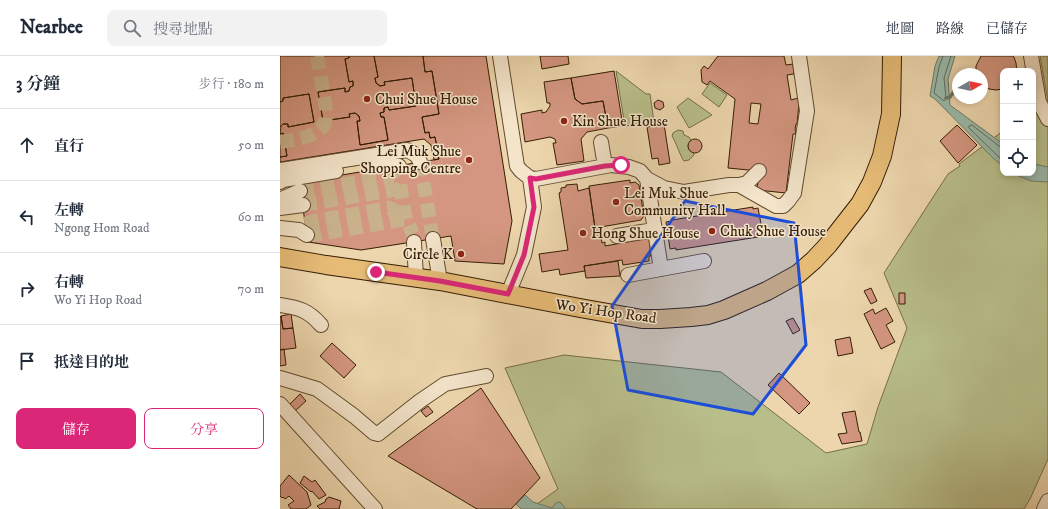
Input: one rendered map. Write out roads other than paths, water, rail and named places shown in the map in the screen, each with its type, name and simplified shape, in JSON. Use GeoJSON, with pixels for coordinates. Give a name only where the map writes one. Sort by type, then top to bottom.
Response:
{"type":"FeatureCollection","features":[{"type":"Feature","properties":{"kind":"main road","name":"Wo Yi Hop Road"},"geometry":{"type":"LineString","coordinates":[[280,257],[440,281],[623,316],[654,319],[676,319],[708,315],[724,310],[767,291],[798,274],[814,260],[860,204],[872,182],[882,156],[891,114],[892,56]]}},
{"type":"Feature","properties":{"kind":"street"},"geometry":{"type":"LineString","coordinates":[[500,56],[518,166],[521,171],[530,178],[536,179],[605,166],[621,165],[640,171],[647,179],[664,188],[684,192],[728,185],[739,185],[746,183],[759,171]]}},
{"type":"Feature","properties":{"kind":"street"},"geometry":{"type":"LineString","coordinates":[[739,185],[776,206],[783,206],[794,193],[807,111],[799,56]]}},
{"type":"Feature","properties":{"kind":"street"},"geometry":{"type":"LineString","coordinates":[[1031,56],[1039,102],[1048,119]]}},
{"type":"Feature","properties":{"kind":"street"},"geometry":{"type":"LineString","coordinates":[[601,142],[605,166]]}},
{"type":"Feature","properties":{"kind":"street"},"geometry":{"type":"LineString","coordinates":[[280,170],[407,150],[414,153],[420,162]]}},
{"type":"Feature","properties":{"kind":"street"},"geometry":{"type":"LineString","coordinates":[[280,182],[283,180],[391,163],[399,166]]}},
{"type":"Feature","properties":{"kind":"street"},"geometry":{"type":"LineString","coordinates":[[508,294],[524,255],[534,207],[530,178]]}},
{"type":"Feature","properties":{"kind":"street"},"geometry":{"type":"LineString","coordinates":[[647,179],[661,269]]}},
{"type":"Feature","properties":{"kind":"street"},"geometry":{"type":"LineString","coordinates":[[280,192],[300,190],[284,198],[280,202]]}},
{"type":"Feature","properties":{"kind":"street"},"geometry":{"type":"LineString","coordinates":[[280,208],[303,205]]}},
{"type":"Feature","properties":{"kind":"street"},"geometry":{"type":"LineString","coordinates":[[280,228],[304,230]]}},
{"type":"Feature","properties":{"kind":"street"},"geometry":{"type":"LineString","coordinates":[[617,236],[654,230]]}},
{"type":"Feature","properties":{"kind":"street"},"geometry":{"type":"LineString","coordinates":[[434,239],[440,281]]}},
{"type":"Feature","properties":{"kind":"street"},"geometry":{"type":"LineString","coordinates":[[414,242],[416,277]]}},
{"type":"Feature","properties":{"kind":"street"},"geometry":{"type":"LineString","coordinates":[[628,274],[704,261]]}},
{"type":"Feature","properties":{"kind":"street"},"geometry":{"type":"LineString","coordinates":[[280,305],[306,311],[321,324]]}},
{"type":"Feature","properties":{"kind":"street"},"geometry":{"type":"LineString","coordinates":[[280,390],[285,384],[286,380],[317,389],[354,416],[374,433],[378,434],[420,401],[445,384],[486,376]]}},
{"type":"Feature","properties":{"kind":"street"},"geometry":{"type":"LineString","coordinates":[[280,404],[375,509]]}},
{"type":"Feature","properties":{"kind":"street"},"geometry":{"type":"LineString","coordinates":[[1044,509],[1048,501]]}},
{"type":"Feature","properties":{"kind":"water"},"geometry":{"type":"Polygon","coordinates":[[[939,56],[955,56],[948,79],[950,105],[1000,142],[1000,164],[935,99],[930,96],[935,66],[939,56]]]}},
{"type":"Feature","properties":{"kind":"water"},"geometry":{"type":"Polygon","coordinates":[[[1036,165],[1048,167],[1048,182],[1031,181],[1019,176],[1036,176],[1036,165]]]}},
{"type":"Feature","properties":{"kind":"water"},"geometry":{"type":"Polygon","coordinates":[[[525,495],[533,502],[552,508],[556,503],[560,502],[566,509],[521,509],[516,504],[525,495]]]}},
{"type":"Feature","properties":{"kind":"waterway"},"geometry":{"type":"LineString","coordinates":[[946,98],[950,97],[952,94]]}},
{"type":"Feature","properties":{"kind":"tunnel"},"geometry":{"type":"LineString","coordinates":[[280,142],[310,136],[324,125],[326,119],[326,109],[317,56]]}},
{"type":"Feature","properties":{"kind":"tunnel"},"geometry":{"type":"LineString","coordinates":[[420,162],[433,239]]}},
{"type":"Feature","properties":{"kind":"tunnel"},"geometry":{"type":"LineString","coordinates":[[300,191],[394,177],[400,184],[406,219],[413,234]]}},
{"type":"Feature","properties":{"kind":"tunnel"},"geometry":{"type":"LineString","coordinates":[[303,205],[400,189]]}},
{"type":"Feature","properties":{"kind":"tunnel"},"geometry":{"type":"LineString","coordinates":[[305,224],[314,221],[389,208],[398,212],[406,219]]}},
{"type":"Feature","properties":{"kind":"tunnel"},"geometry":{"type":"LineString","coordinates":[[307,235],[406,219]]}},
{"type":"Feature","properties":{"kind":"place","name":"Chui Shue House"},"geometry":{"type":"Point","coordinates":[367,99]}},
{"type":"Feature","properties":{"kind":"place","name":"Kin Shue House"},"geometry":{"type":"Point","coordinates":[564,121]}},
{"type":"Feature","properties":{"kind":"place","name":"Lei Muk Shue Shopping Centre"},"geometry":{"type":"Point","coordinates":[469,160]}},
{"type":"Feature","properties":{"kind":"place","name":"Lei Muk Shue Community Hall"},"geometry":{"type":"Point","coordinates":[616,202]}},
{"type":"Feature","properties":{"kind":"place","name":"Chuk Shue House"},"geometry":{"type":"Point","coordinates":[712,231]}},
{"type":"Feature","properties":{"kind":"place","name":"Hong Shue House"},"geometry":{"type":"Point","coordinates":[583,233]}},
{"type":"Feature","properties":{"kind":"place","name":"Circle K"},"geometry":{"type":"Point","coordinates":[461,254]}}]}
